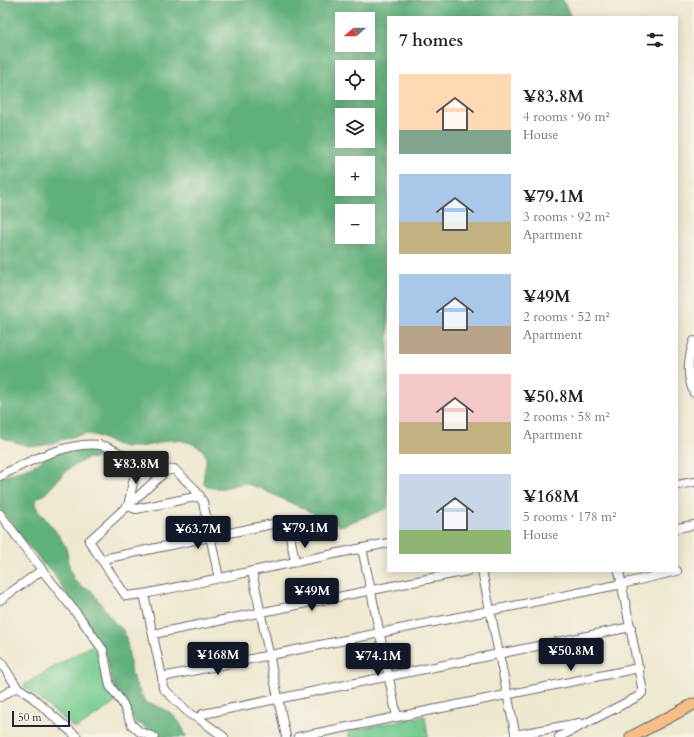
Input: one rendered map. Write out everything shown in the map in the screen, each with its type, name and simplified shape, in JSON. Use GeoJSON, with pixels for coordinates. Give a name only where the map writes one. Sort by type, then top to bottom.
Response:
{"type":"FeatureCollection","features":[{"type":"Feature","properties":{"kind":"highway"},"geometry":{"type":"LineString","coordinates":[[631,737],[694,704]]}},
{"type":"Feature","properties":{"kind":"street"},"geometry":{"type":"LineString","coordinates":[[694,341],[688,367],[690,384],[694,393]]}},
{"type":"Feature","properties":{"kind":"street"},"geometry":{"type":"LineString","coordinates":[[0,476],[22,465],[70,446],[88,444],[105,446],[137,463],[128,506]]}},
{"type":"Feature","properties":{"kind":"street"},"geometry":{"type":"LineString","coordinates":[[219,578],[203,502],[200,496],[174,469],[166,471],[89,541],[126,596],[144,594],[387,543]]}},
{"type":"Feature","properties":{"kind":"street"},"geometry":{"type":"LineString","coordinates":[[678,485],[694,482]]}},
{"type":"Feature","properties":{"kind":"street"},"geometry":{"type":"LineString","coordinates":[[128,506],[136,509],[200,496]]}},
{"type":"Feature","properties":{"kind":"street"},"geometry":{"type":"LineString","coordinates":[[0,514],[103,650],[110,686],[123,704],[132,725],[140,732],[154,737]]}},
{"type":"Feature","properties":{"kind":"street"},"geometry":{"type":"LineString","coordinates":[[102,561],[108,558],[287,521],[296,561]]}},
{"type":"Feature","properties":{"kind":"street"},"geometry":{"type":"LineString","coordinates":[[678,528],[694,525]]}},
{"type":"Feature","properties":{"kind":"street"},"geometry":{"type":"LineString","coordinates":[[362,548],[397,717]]}},
{"type":"Feature","properties":{"kind":"street"},"geometry":{"type":"LineString","coordinates":[[0,600],[42,570]]}},
{"type":"Feature","properties":{"kind":"street"},"geometry":{"type":"LineString","coordinates":[[252,571],[286,737]]}},
{"type":"Feature","properties":{"kind":"street"},"geometry":{"type":"LineString","coordinates":[[153,634],[462,572]]}},
{"type":"Feature","properties":{"kind":"street"},"geometry":{"type":"LineString","coordinates":[[482,572],[516,736],[590,721]]}},
{"type":"Feature","properties":{"kind":"street"},"geometry":{"type":"LineString","coordinates":[[559,737],[639,696],[642,693],[639,668],[620,572]]}},
{"type":"Feature","properties":{"kind":"street"},"geometry":{"type":"LineString","coordinates":[[162,677],[622,584],[671,572]]}},
{"type":"Feature","properties":{"kind":"street"},"geometry":{"type":"LineString","coordinates":[[144,594],[163,688],[191,715],[198,718],[224,737]]}},
{"type":"Feature","properties":{"kind":"street"},"geometry":{"type":"LineString","coordinates":[[198,718],[203,714],[278,698],[499,655],[631,627]]}},
{"type":"Feature","properties":{"kind":"street"},"geometry":{"type":"LineString","coordinates":[[0,661],[17,686],[32,697],[77,737]]}},
{"type":"Feature","properties":{"kind":"street"},"geometry":{"type":"LineString","coordinates":[[298,737],[639,668]]}},
{"type":"Feature","properties":{"kind":"street"},"geometry":{"type":"LineString","coordinates":[[0,697],[17,686]]}},
{"type":"Feature","properties":{"kind":"green space"},"geometry":{"type":"Polygon","coordinates":[[[0,0],[563,0],[571,16],[387,16],[387,508],[341,526],[259,488],[244,483],[223,488],[212,488],[204,484],[203,480],[206,464],[206,456],[204,452],[193,444],[179,440],[170,440],[145,446],[128,447],[117,445],[91,434],[85,434],[50,444],[29,446],[0,437],[0,0]]]}},
{"type":"Feature","properties":{"kind":"green space"},"geometry":{"type":"Polygon","coordinates":[[[70,448],[104,449],[107,451],[109,456],[108,459],[88,458],[68,469],[45,494],[36,499],[36,506],[66,547],[70,570],[74,579],[82,587],[91,590],[113,621],[123,630],[126,638],[130,668],[134,681],[145,702],[156,705],[172,714],[179,722],[186,737],[157,737],[142,725],[135,722],[111,679],[107,657],[52,571],[43,564],[0,510],[0,478],[37,464],[43,459],[70,448]]]}},
{"type":"Feature","properties":{"kind":"green space"},"geometry":{"type":"Polygon","coordinates":[[[92,646],[102,662],[105,685],[116,702],[77,728],[73,727],[24,686],[92,646]]]}},
{"type":"Feature","properties":{"kind":"green space"},"geometry":{"type":"Polygon","coordinates":[[[425,716],[428,737],[349,737],[348,731],[425,716]]]}}]}
